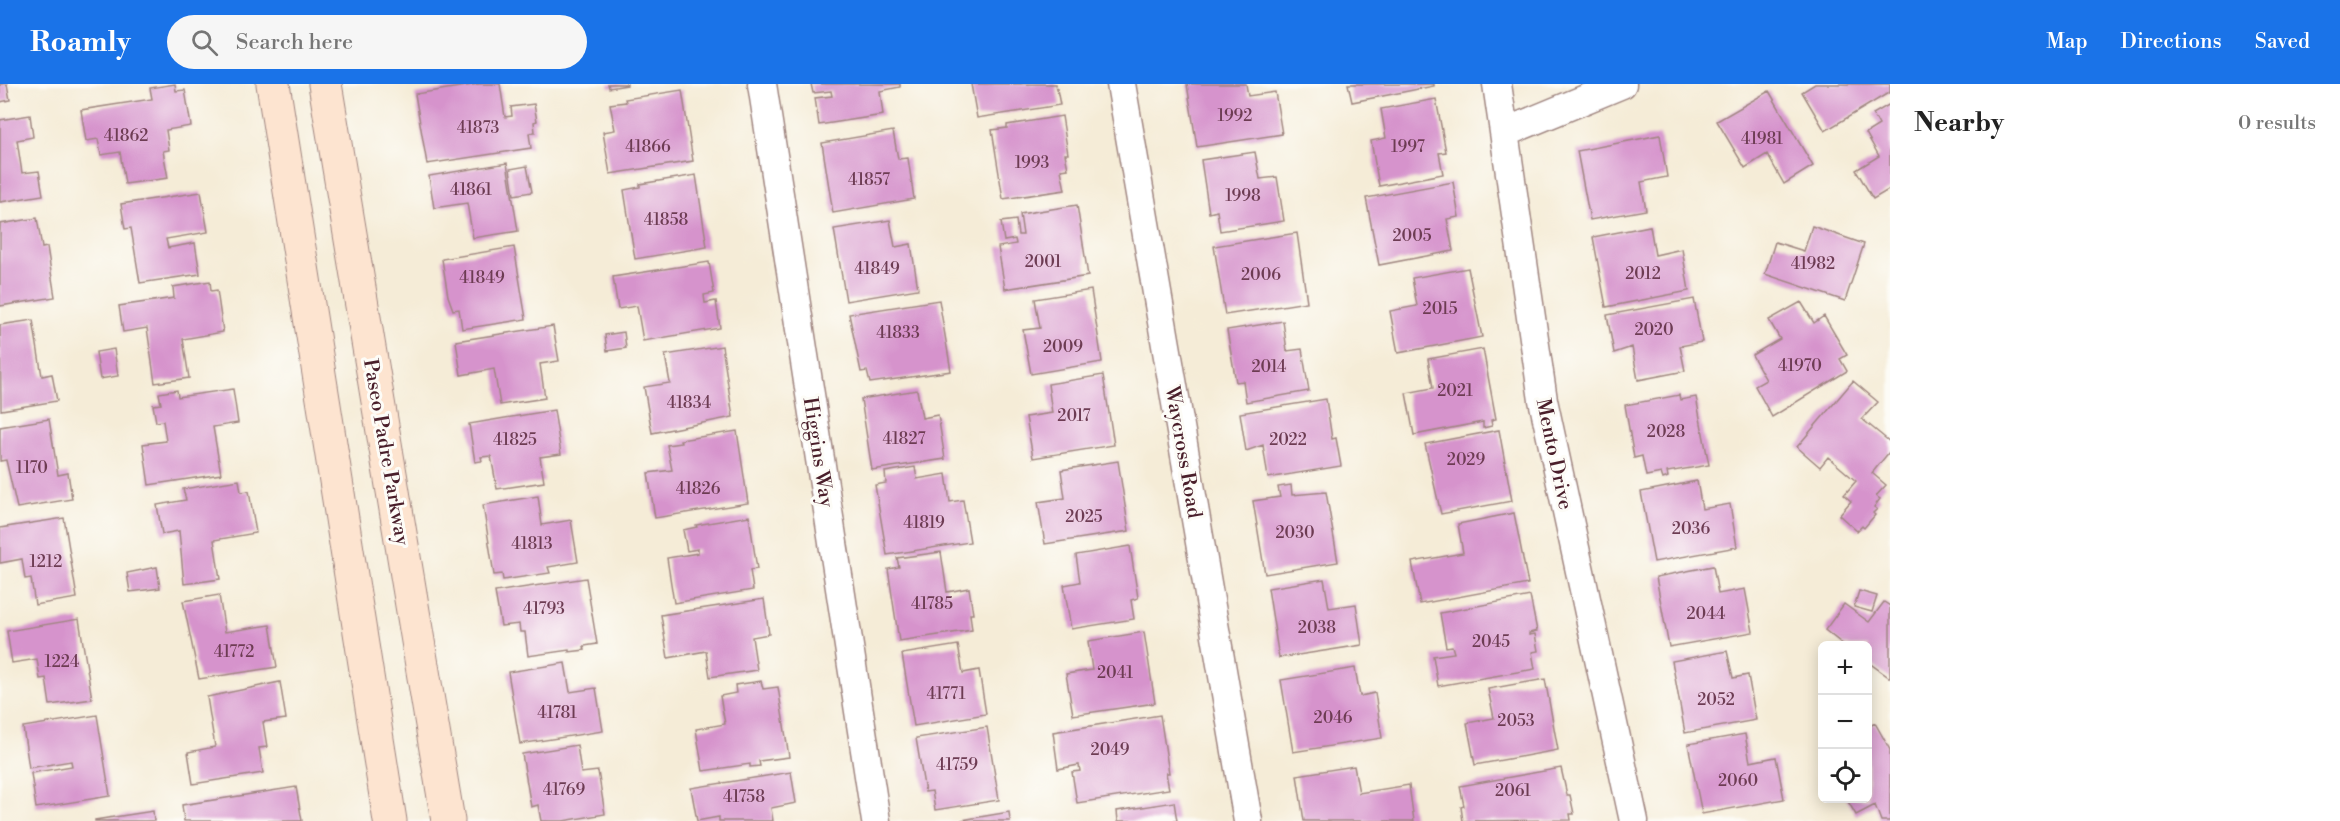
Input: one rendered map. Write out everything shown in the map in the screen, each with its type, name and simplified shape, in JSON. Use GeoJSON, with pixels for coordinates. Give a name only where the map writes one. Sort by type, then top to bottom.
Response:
{"type":"FeatureCollection","features":[{"type":"Feature","properties":{"kind":"main road"},"geometry":{"type":"LineString","coordinates":[[273,84],[390,821]]}},
{"type":"Feature","properties":{"kind":"main road","name":"Paseo Padre Parkway"},"geometry":{"type":"LineString","coordinates":[[325,84],[448,821]]}},
{"type":"Feature","properties":{"kind":"street","name":"Higgins Way"},"geometry":{"type":"LineString","coordinates":[[762,84],[876,821]]}},
{"type":"Feature","properties":{"kind":"street","name":"Waycross Road"},"geometry":{"type":"LineString","coordinates":[[1121,84],[1248,821]]}},
{"type":"Feature","properties":{"kind":"street","name":"Mento Drive"},"geometry":{"type":"LineString","coordinates":[[1497,84],[1506,132],[1543,400],[1634,821]]}},
{"type":"Feature","properties":{"kind":"street"},"geometry":{"type":"LineString","coordinates":[[1506,132],[1623,84]]}},
{"type":"Feature","properties":{"kind":"building"},"geometry":{"type":"Polygon","coordinates":[[[0,84],[7,84],[10,100],[0,102],[0,84]]]}},
{"type":"Feature","properties":{"kind":"building"},"geometry":{"type":"Polygon","coordinates":[[[175,84],[176,91],[185,90],[191,126],[166,130],[169,150],[163,151],[168,178],[125,184],[120,152],[101,155],[98,139],[86,141],[81,110],[152,99],[150,88],[175,84]]]}},
{"type":"Feature","properties":{"kind":"building"},"geometry":{"type":"Polygon","coordinates":[[[479,84],[500,84],[505,117],[512,116],[511,107],[534,104],[537,121],[534,122],[535,132],[529,133],[531,148],[427,164],[415,94],[479,84]]]}},
{"type":"Feature","properties":{"kind":"building"},"geometry":{"type":"Polygon","coordinates":[[[608,84],[627,84],[627,85],[609,88],[608,84]]]}},
{"type":"Feature","properties":{"kind":"building"},"geometry":{"type":"Polygon","coordinates":[[[811,84],[900,84],[900,87],[880,91],[883,115],[819,125],[815,98],[832,96],[831,91],[813,93],[811,84]]]}},
{"type":"Feature","properties":{"kind":"building"},"geometry":{"type":"Polygon","coordinates":[[[971,84],[1056,84],[1060,105],[977,118],[971,84]]]}},
{"type":"Feature","properties":{"kind":"building"},"geometry":{"type":"Polygon","coordinates":[[[1187,84],[1246,84],[1248,96],[1275,92],[1282,134],[1197,147],[1187,84]]]}},
{"type":"Feature","properties":{"kind":"building"},"geometry":{"type":"Polygon","coordinates":[[[1348,84],[1434,84],[1434,86],[1352,102],[1348,84]]]}},
{"type":"Feature","properties":{"kind":"building"},"geometry":{"type":"Polygon","coordinates":[[[1815,84],[1890,84],[1890,92],[1825,131],[1802,92],[1815,84]]]}},
{"type":"Feature","properties":{"kind":"building"},"geometry":{"type":"Polygon","coordinates":[[[682,90],[693,161],[610,174],[603,132],[615,130],[610,104],[626,102],[625,99],[682,90]]]}},
{"type":"Feature","properties":{"kind":"building"},"geometry":{"type":"Polygon","coordinates":[[[1769,91],[1813,166],[1784,184],[1767,154],[1745,168],[1717,121],[1769,91]]]}},
{"type":"Feature","properties":{"kind":"building"},"geometry":{"type":"Polygon","coordinates":[[[1436,99],[1446,152],[1439,153],[1443,174],[1379,186],[1371,141],[1386,138],[1381,109],[1436,99]]]}},
{"type":"Feature","properties":{"kind":"building"},"geometry":{"type":"Polygon","coordinates":[[[1890,104],[1890,189],[1873,199],[1856,170],[1879,156],[1866,133],[1879,125],[1873,114],[1890,104]]]}},
{"type":"Feature","properties":{"kind":"building"},"geometry":{"type":"Polygon","coordinates":[[[30,115],[33,137],[17,140],[22,173],[39,171],[43,195],[0,202],[0,120],[30,115]]]}},
{"type":"Feature","properties":{"kind":"building"},"geometry":{"type":"Polygon","coordinates":[[[1062,116],[1068,154],[1065,154],[1068,169],[1061,170],[1065,190],[1003,199],[992,130],[1007,128],[1007,125],[1062,116]]]}},
{"type":"Feature","properties":{"kind":"building"},"geometry":{"type":"Polygon","coordinates":[[[893,131],[898,159],[908,158],[914,199],[833,213],[822,143],[893,131]]]}},
{"type":"Feature","properties":{"kind":"building"},"geometry":{"type":"Polygon","coordinates":[[[1660,135],[1667,177],[1641,182],[1646,210],[1590,220],[1577,151],[1660,135]]]}},
{"type":"Feature","properties":{"kind":"building"},"geometry":{"type":"Polygon","coordinates":[[[1255,152],[1260,179],[1277,177],[1284,221],[1220,231],[1217,211],[1209,213],[1201,160],[1255,152]]]}},
{"type":"Feature","properties":{"kind":"building"},"geometry":{"type":"Polygon","coordinates":[[[507,163],[518,231],[473,238],[467,203],[434,208],[429,176],[507,163]]]}},
{"type":"Feature","properties":{"kind":"building"},"geometry":{"type":"Polygon","coordinates":[[[527,166],[532,192],[514,195],[510,169],[527,166]]]}},
{"type":"Feature","properties":{"kind":"building"},"geometry":{"type":"Polygon","coordinates":[[[696,175],[707,247],[635,259],[624,190],[640,187],[640,184],[696,175]]]}},
{"type":"Feature","properties":{"kind":"building"},"geometry":{"type":"Polygon","coordinates":[[[1453,182],[1459,217],[1447,219],[1453,251],[1379,265],[1366,198],[1453,182]]]}},
{"type":"Feature","properties":{"kind":"building"},"geometry":{"type":"Polygon","coordinates":[[[201,192],[208,232],[166,239],[168,248],[195,243],[200,274],[140,283],[131,228],[125,229],[121,204],[201,192]]]}},
{"type":"Feature","properties":{"kind":"building"},"geometry":{"type":"Polygon","coordinates":[[[1077,205],[1088,276],[1005,289],[998,247],[1016,244],[1015,239],[1004,241],[1001,222],[1016,220],[1018,235],[1023,235],[1020,214],[1077,205]]]}},
{"type":"Feature","properties":{"kind":"building"},"geometry":{"type":"Polygon","coordinates":[[[37,218],[42,248],[47,247],[55,297],[0,306],[0,224],[37,218]]]}},
{"type":"Feature","properties":{"kind":"building"},"geometry":{"type":"Polygon","coordinates":[[[890,220],[895,247],[911,244],[918,289],[846,301],[834,229],[890,220]]]}},
{"type":"Feature","properties":{"kind":"building"},"geometry":{"type":"Polygon","coordinates":[[[1650,226],[1655,255],[1682,249],[1689,291],[1606,307],[1593,237],[1650,226]]]}},
{"type":"Feature","properties":{"kind":"building"},"geometry":{"type":"Polygon","coordinates":[[[1812,226],[1864,244],[1845,301],[1765,274],[1775,242],[1804,251],[1812,226]]]}},
{"type":"Feature","properties":{"kind":"building"},"geometry":{"type":"Polygon","coordinates":[[[1297,233],[1307,302],[1225,315],[1214,246],[1297,233]]]}},
{"type":"Feature","properties":{"kind":"building"},"geometry":{"type":"Polygon","coordinates":[[[514,247],[526,319],[462,329],[459,309],[453,310],[448,296],[442,259],[514,247]]]}},
{"type":"Feature","properties":{"kind":"building"},"geometry":{"type":"Polygon","coordinates":[[[709,262],[714,293],[704,295],[705,303],[716,301],[720,328],[643,341],[637,306],[618,309],[613,277],[709,262]]]}},
{"type":"Feature","properties":{"kind":"building"},"geometry":{"type":"Polygon","coordinates":[[[1468,268],[1482,337],[1398,353],[1390,311],[1417,306],[1412,278],[1468,268]]]}},
{"type":"Feature","properties":{"kind":"building"},"geometry":{"type":"Polygon","coordinates":[[[210,281],[211,291],[217,290],[223,332],[183,339],[189,378],[155,383],[147,328],[123,332],[119,306],[174,298],[173,287],[210,281]]]}},
{"type":"Feature","properties":{"kind":"building"},"geometry":{"type":"Polygon","coordinates":[[[1091,290],[1102,362],[1031,374],[1023,330],[1040,328],[1035,299],[1091,290]]]}},
{"type":"Feature","properties":{"kind":"building"},"geometry":{"type":"Polygon","coordinates":[[[1694,299],[1702,342],[1680,346],[1685,371],[1638,380],[1632,347],[1614,353],[1607,315],[1694,299]]]}},
{"type":"Feature","properties":{"kind":"building"},"geometry":{"type":"Polygon","coordinates":[[[939,300],[951,371],[870,383],[867,371],[861,372],[849,314],[939,300]]]}},
{"type":"Feature","properties":{"kind":"building"},"geometry":{"type":"Polygon","coordinates":[[[1801,302],[1814,323],[1824,316],[1847,355],[1840,359],[1847,371],[1772,417],[1755,386],[1766,380],[1752,355],[1780,339],[1769,320],[1801,302]]]}},
{"type":"Feature","properties":{"kind":"building"},"geometry":{"type":"Polygon","coordinates":[[[33,320],[42,376],[52,374],[57,401],[1,410],[0,325],[33,320]]]}},
{"type":"Feature","properties":{"kind":"building"},"geometry":{"type":"Polygon","coordinates":[[[1283,321],[1287,351],[1302,349],[1309,391],[1246,402],[1243,381],[1236,382],[1227,330],[1283,321]]]}},
{"type":"Feature","properties":{"kind":"building"},"geometry":{"type":"Polygon","coordinates":[[[553,326],[559,361],[540,364],[545,398],[500,405],[494,369],[461,375],[456,341],[553,326]]]}},
{"type":"Feature","properties":{"kind":"building"},"geometry":{"type":"Polygon","coordinates":[[[624,332],[626,348],[607,351],[605,335],[624,332]]]}},
{"type":"Feature","properties":{"kind":"building"},"geometry":{"type":"Polygon","coordinates":[[[722,346],[733,417],[652,433],[644,387],[670,383],[665,355],[722,346]]]}},
{"type":"Feature","properties":{"kind":"building"},"geometry":{"type":"Polygon","coordinates":[[[114,349],[118,376],[100,379],[96,352],[114,349]]]}},
{"type":"Feature","properties":{"kind":"building"},"geometry":{"type":"Polygon","coordinates":[[[1483,349],[1496,419],[1491,420],[1492,426],[1483,428],[1483,422],[1414,435],[1406,393],[1433,388],[1428,359],[1483,349]]]}},
{"type":"Feature","properties":{"kind":"building"},"geometry":{"type":"Polygon","coordinates":[[[1103,375],[1114,445],[1033,458],[1026,417],[1052,413],[1048,384],[1103,375]]]}},
{"type":"Feature","properties":{"kind":"building"},"geometry":{"type":"Polygon","coordinates":[[[1853,381],[1878,402],[1862,419],[1890,442],[1890,451],[1872,473],[1886,485],[1876,496],[1880,499],[1874,507],[1877,509],[1873,513],[1875,515],[1864,528],[1862,526],[1857,531],[1839,515],[1851,501],[1844,495],[1856,481],[1828,457],[1820,467],[1797,447],[1853,381]]]}},
{"type":"Feature","properties":{"kind":"building"},"geometry":{"type":"Polygon","coordinates":[[[233,389],[238,423],[213,427],[221,474],[149,485],[143,444],[166,441],[163,421],[156,422],[153,405],[161,404],[159,393],[177,390],[178,397],[233,389]]]}},
{"type":"Feature","properties":{"kind":"building"},"geometry":{"type":"Polygon","coordinates":[[[917,390],[922,418],[938,415],[945,459],[872,470],[861,399],[917,390]]]}},
{"type":"Feature","properties":{"kind":"building"},"geometry":{"type":"Polygon","coordinates":[[[1679,395],[1680,400],[1696,397],[1709,465],[1667,472],[1668,477],[1663,479],[1661,473],[1646,476],[1642,456],[1634,458],[1625,405],[1679,395]]]}},
{"type":"Feature","properties":{"kind":"building"},"geometry":{"type":"Polygon","coordinates":[[[1326,399],[1332,439],[1336,438],[1341,466],[1268,478],[1263,445],[1246,451],[1240,413],[1326,399]]]}},
{"type":"Feature","properties":{"kind":"building"},"geometry":{"type":"Polygon","coordinates":[[[554,410],[561,454],[540,457],[544,482],[497,489],[491,456],[481,457],[482,461],[475,462],[469,424],[554,410]]]}},
{"type":"Feature","properties":{"kind":"building"},"geometry":{"type":"Polygon","coordinates":[[[49,419],[58,475],[68,473],[72,499],[17,508],[6,460],[0,461],[0,427],[49,419]]]}},
{"type":"Feature","properties":{"kind":"building"},"geometry":{"type":"Polygon","coordinates":[[[1499,430],[1512,501],[1441,514],[1425,444],[1499,430]]]}},
{"type":"Feature","properties":{"kind":"building"},"geometry":{"type":"Polygon","coordinates":[[[737,431],[748,503],[655,518],[648,473],[672,470],[667,445],[681,443],[680,440],[737,431]]]}},
{"type":"Feature","properties":{"kind":"building"},"geometry":{"type":"Polygon","coordinates":[[[1118,461],[1129,531],[1045,544],[1038,502],[1065,498],[1061,470],[1118,461]]]}},
{"type":"Feature","properties":{"kind":"building"},"geometry":{"type":"Polygon","coordinates":[[[915,467],[917,479],[946,474],[950,502],[963,500],[970,542],[887,555],[875,485],[886,483],[885,472],[915,467]]]}},
{"type":"Feature","properties":{"kind":"building"},"geometry":{"type":"Polygon","coordinates":[[[239,480],[241,492],[249,491],[256,533],[214,540],[220,579],[184,584],[179,531],[162,534],[157,505],[186,500],[183,489],[239,480]]]}},
{"type":"Feature","properties":{"kind":"building"},"geometry":{"type":"Polygon","coordinates":[[[1697,481],[1702,509],[1730,504],[1737,547],[1654,562],[1641,492],[1697,481]]]}},
{"type":"Feature","properties":{"kind":"building"},"geometry":{"type":"Polygon","coordinates":[[[1291,485],[1292,495],[1326,492],[1338,562],[1265,574],[1253,501],[1280,497],[1278,487],[1291,485]]]}},
{"type":"Feature","properties":{"kind":"building"},"geometry":{"type":"Polygon","coordinates":[[[538,496],[542,525],[571,520],[578,562],[548,567],[550,573],[503,580],[502,574],[494,575],[483,505],[538,496]]]}},
{"type":"Feature","properties":{"kind":"building"},"geometry":{"type":"Polygon","coordinates":[[[1514,513],[1528,584],[1420,604],[1412,562],[1463,553],[1458,524],[1514,513]]]}},
{"type":"Feature","properties":{"kind":"building"},"geometry":{"type":"Polygon","coordinates":[[[749,516],[757,569],[750,570],[753,590],[674,603],[667,558],[698,553],[698,549],[687,551],[683,530],[697,527],[696,525],[749,516]]]}},
{"type":"Feature","properties":{"kind":"building"},"geometry":{"type":"Polygon","coordinates":[[[64,518],[77,598],[35,605],[31,578],[25,579],[22,559],[0,563],[0,528],[64,518]]]}},
{"type":"Feature","properties":{"kind":"building"},"geometry":{"type":"Polygon","coordinates":[[[1130,546],[1138,598],[1131,600],[1134,619],[1071,629],[1064,585],[1080,582],[1076,555],[1130,546]]]}},
{"type":"Feature","properties":{"kind":"building"},"geometry":{"type":"Polygon","coordinates":[[[941,552],[947,592],[969,588],[973,614],[970,614],[972,630],[899,641],[888,569],[899,567],[897,558],[941,552]]]}},
{"type":"Feature","properties":{"kind":"building"},"geometry":{"type":"Polygon","coordinates":[[[1713,566],[1718,594],[1745,589],[1753,632],[1669,647],[1656,577],[1713,566]]]}},
{"type":"Feature","properties":{"kind":"building"},"geometry":{"type":"Polygon","coordinates":[[[157,567],[160,588],[130,592],[127,573],[157,567]]]}},
{"type":"Feature","properties":{"kind":"building"},"geometry":{"type":"Polygon","coordinates":[[[586,578],[597,644],[584,646],[585,650],[528,656],[525,632],[520,632],[519,624],[501,626],[495,592],[586,578]]]}},
{"type":"Feature","properties":{"kind":"building"},"geometry":{"type":"Polygon","coordinates":[[[1324,579],[1329,608],[1356,604],[1362,645],[1279,658],[1268,588],[1324,579]]]}},
{"type":"Feature","properties":{"kind":"building"},"geometry":{"type":"Polygon","coordinates":[[[1859,591],[1877,596],[1872,612],[1854,607],[1859,591]]]}},
{"type":"Feature","properties":{"kind":"building"},"geometry":{"type":"Polygon","coordinates":[[[219,595],[225,632],[270,625],[277,667],[199,679],[183,601],[219,595]]]}},
{"type":"Feature","properties":{"kind":"building"},"geometry":{"type":"Polygon","coordinates":[[[1530,596],[1537,631],[1529,633],[1529,635],[1535,634],[1538,651],[1532,652],[1535,669],[1438,686],[1433,656],[1454,653],[1452,646],[1446,647],[1440,613],[1530,596]]]}},
{"type":"Feature","properties":{"kind":"building"},"geometry":{"type":"Polygon","coordinates":[[[764,599],[769,634],[752,637],[757,670],[710,677],[706,651],[668,658],[661,615],[764,599]]]}},
{"type":"Feature","properties":{"kind":"building"},"geometry":{"type":"Polygon","coordinates":[[[1884,602],[1890,606],[1890,678],[1872,665],[1872,641],[1839,641],[1825,630],[1844,604],[1869,622],[1884,602]]]}},
{"type":"Feature","properties":{"kind":"building"},"geometry":{"type":"Polygon","coordinates":[[[79,619],[92,699],[50,705],[46,678],[40,679],[37,659],[12,663],[7,631],[79,619]]]}},
{"type":"Feature","properties":{"kind":"building"},"geometry":{"type":"Polygon","coordinates":[[[1144,632],[1155,703],[1073,715],[1066,674],[1092,670],[1088,641],[1144,632]]]}},
{"type":"Feature","properties":{"kind":"building"},"geometry":{"type":"Polygon","coordinates":[[[958,645],[963,673],[979,670],[986,714],[914,726],[902,654],[958,645]]]}},
{"type":"Feature","properties":{"kind":"building"},"geometry":{"type":"Polygon","coordinates":[[[1727,651],[1733,678],[1748,675],[1756,720],[1685,733],[1672,661],[1727,651]]]}},
{"type":"Feature","properties":{"kind":"building"},"geometry":{"type":"Polygon","coordinates":[[[565,663],[570,692],[596,688],[603,731],[520,744],[508,672],[565,663]]]}},
{"type":"Feature","properties":{"kind":"building"},"geometry":{"type":"Polygon","coordinates":[[[1355,668],[1360,696],[1375,693],[1382,738],[1293,752],[1281,680],[1355,668]]]}},
{"type":"Feature","properties":{"kind":"building"},"geometry":{"type":"Polygon","coordinates":[[[1545,679],[1558,750],[1475,765],[1467,723],[1494,718],[1488,689],[1545,679]]]}},
{"type":"Feature","properties":{"kind":"building"},"geometry":{"type":"Polygon","coordinates":[[[761,681],[763,689],[778,687],[789,757],[759,761],[760,766],[750,767],[750,764],[703,771],[696,729],[725,724],[720,696],[736,693],[735,685],[761,681]]]}},
{"type":"Feature","properties":{"kind":"building"},"geometry":{"type":"Polygon","coordinates":[[[280,682],[286,719],[263,722],[267,747],[259,748],[263,773],[193,784],[188,752],[215,747],[207,697],[280,682]]]}},
{"type":"Feature","properties":{"kind":"building"},"geometry":{"type":"Polygon","coordinates":[[[97,715],[110,796],[36,808],[31,773],[72,766],[71,761],[29,768],[23,727],[97,715]]]}},
{"type":"Feature","properties":{"kind":"building"},"geometry":{"type":"Polygon","coordinates":[[[1160,715],[1169,773],[1166,773],[1169,789],[1077,803],[1072,772],[1080,771],[1079,765],[1058,769],[1053,732],[1160,715]]]}},
{"type":"Feature","properties":{"kind":"building"},"geometry":{"type":"Polygon","coordinates":[[[1875,723],[1890,750],[1890,821],[1881,821],[1875,805],[1856,815],[1849,803],[1872,803],[1872,725],[1875,723]]]}},
{"type":"Feature","properties":{"kind":"building"},"geometry":{"type":"Polygon","coordinates":[[[987,727],[999,800],[935,810],[932,791],[925,792],[916,738],[987,727]]]}},
{"type":"Feature","properties":{"kind":"building"},"geometry":{"type":"Polygon","coordinates":[[[1745,734],[1750,762],[1776,757],[1784,799],[1702,814],[1688,744],[1745,734]]]}},
{"type":"Feature","properties":{"kind":"building"},"geometry":{"type":"Polygon","coordinates":[[[577,745],[581,773],[598,771],[605,814],[563,821],[541,821],[538,805],[531,807],[522,754],[577,745]]]}},
{"type":"Feature","properties":{"kind":"building"},"geometry":{"type":"Polygon","coordinates":[[[1354,766],[1359,793],[1409,785],[1414,821],[1304,821],[1297,775],[1354,766]]]}},
{"type":"Feature","properties":{"kind":"building"},"geometry":{"type":"Polygon","coordinates":[[[1561,768],[1574,814],[1570,814],[1571,820],[1463,821],[1461,807],[1464,806],[1460,786],[1561,768]]]}},
{"type":"Feature","properties":{"kind":"building"},"geometry":{"type":"Polygon","coordinates":[[[791,772],[796,803],[771,808],[773,821],[719,821],[719,817],[697,821],[691,788],[791,772]]]}},
{"type":"Feature","properties":{"kind":"building"},"geometry":{"type":"Polygon","coordinates":[[[296,787],[302,821],[184,821],[182,805],[296,787]]]}},
{"type":"Feature","properties":{"kind":"building"},"geometry":{"type":"Polygon","coordinates":[[[1174,802],[1177,821],[1118,821],[1117,811],[1174,802]]]}},
{"type":"Feature","properties":{"kind":"building"},"geometry":{"type":"Polygon","coordinates":[[[153,811],[154,821],[95,821],[95,820],[153,811]]]}},
{"type":"Feature","properties":{"kind":"building"},"geometry":{"type":"Polygon","coordinates":[[[1009,812],[1010,821],[962,821],[962,820],[1009,812]]]}}]}
